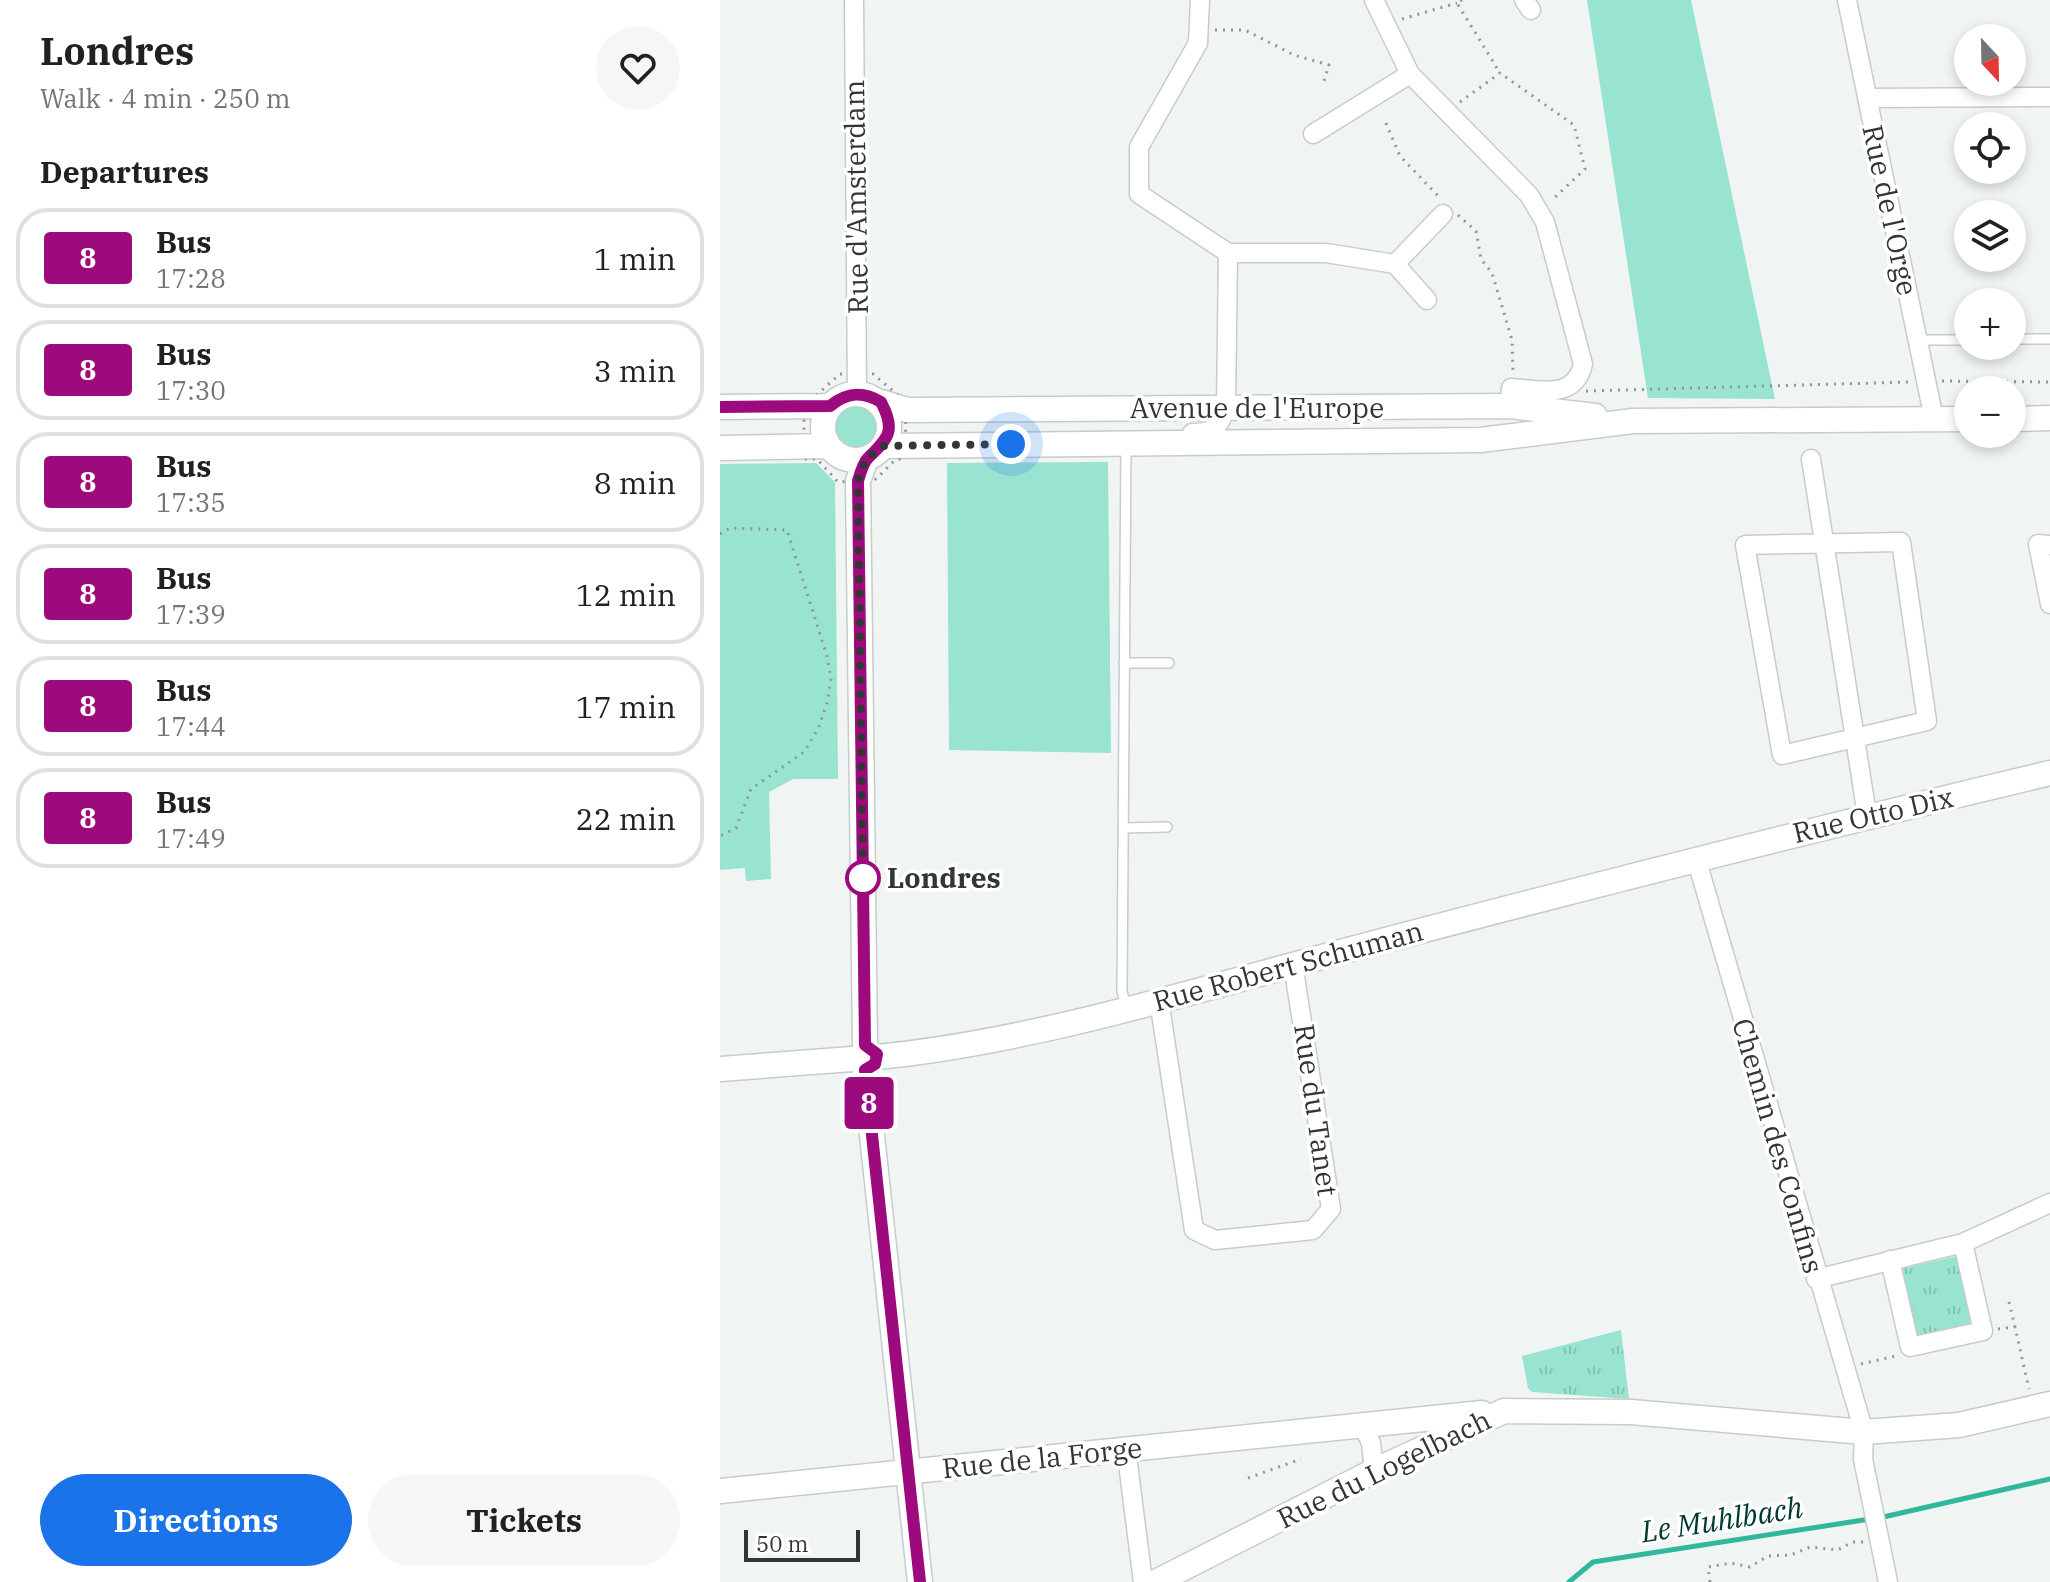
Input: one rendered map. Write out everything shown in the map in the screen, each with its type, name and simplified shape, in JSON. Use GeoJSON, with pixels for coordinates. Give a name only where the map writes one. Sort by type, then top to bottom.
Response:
{"type":"FeatureCollection","features":[{"type":"Feature","properties":{"kind":"street","name":"Rue d'Amsterdam"},"geometry":{"type":"LineString","coordinates":[[854,0],[857,394]]}},
{"type":"Feature","properties":{"kind":"street"},"geometry":{"type":"LineString","coordinates":[[1200,0],[1198,43],[1139,147],[1139,194],[1228,253],[1326,253],[1395,264],[1427,300]]}},
{"type":"Feature","properties":{"kind":"street"},"geometry":{"type":"LineString","coordinates":[[1374,0],[1410,74],[1529,195],[1545,222],[1583,364],[1578,386],[1561,392],[1511,397]]}},
{"type":"Feature","properties":{"kind":"street","name":"Rue de l'Orge"},"geometry":{"type":"LineString","coordinates":[[1847,0],[1934,419]]}},
{"type":"Feature","properties":{"kind":"street"},"geometry":{"type":"LineString","coordinates":[[1313,134],[1410,74]]}},
{"type":"Feature","properties":{"kind":"street"},"geometry":{"type":"LineString","coordinates":[[1867,98],[2050,97]]}},
{"type":"Feature","properties":{"kind":"street"},"geometry":{"type":"LineString","coordinates":[[1395,264],[1443,214]]}},
{"type":"Feature","properties":{"kind":"street"},"geometry":{"type":"LineString","coordinates":[[1126,443],[1146,434],[1210,433],[1222,423],[1226,408],[1228,253]]}},
{"type":"Feature","properties":{"kind":"street"},"geometry":{"type":"LineString","coordinates":[[720,407],[830,406],[845,396],[857,394],[881,402],[889,426],[848,456]]}},
{"type":"Feature","properties":{"kind":"street","name":"Avenue de l'Europe"},"geometry":{"type":"LineString","coordinates":[[881,402],[907,410],[1226,408],[1511,397],[1633,421]]}},
{"type":"Feature","properties":{"kind":"street"},"geometry":{"type":"LineString","coordinates":[[830,406],[822,427],[848,456],[865,1058],[920,1582]]}},
{"type":"Feature","properties":{"kind":"street"},"geometry":{"type":"LineString","coordinates":[[2026,419],[2050,418]]}},
{"type":"Feature","properties":{"kind":"street","name":"Avenue de l'Europe"},"geometry":{"type":"LineString","coordinates":[[720,448],[848,456],[1126,443],[1480,440],[1633,421],[1954,419]]}},
{"type":"Feature","properties":{"kind":"street"},"geometry":{"type":"LineString","coordinates":[[1811,459],[1867,815]]}},
{"type":"Feature","properties":{"kind":"street"},"geometry":{"type":"LineString","coordinates":[[1901,542],[1927,721],[1782,755],[1745,545],[1824,544],[1901,542]]}},
{"type":"Feature","properties":{"kind":"street"},"geometry":{"type":"LineString","coordinates":[[2050,545],[2038,544],[2050,604]]}},
{"type":"Feature","properties":{"kind":"street","name":"Rue Otto Dix"},"geometry":{"type":"LineString","coordinates":[[1696,858],[2050,773]]}},
{"type":"Feature","properties":{"kind":"street","name":"Rue Robert Schuman"},"geometry":{"type":"LineString","coordinates":[[720,1069],[921,1053],[1159,1000],[1696,858]]}},
{"type":"Feature","properties":{"kind":"street","name":"Chemin des Confins"},"geometry":{"type":"LineString","coordinates":[[1696,858],[1816,1279],[1864,1432],[1863,1459],[1888,1582]]}},
{"type":"Feature","properties":{"kind":"street","name":"Rue du Tanet"},"geometry":{"type":"LineString","coordinates":[[1159,1000],[1194,1230],[1215,1240],[1313,1230],[1331,1209],[1293,964]]}},
{"type":"Feature","properties":{"kind":"street"},"geometry":{"type":"LineString","coordinates":[[1816,1279],[1963,1243],[2050,1203]]}},
{"type":"Feature","properties":{"kind":"street"},"geometry":{"type":"LineString","coordinates":[[1890,1260],[1910,1347],[1983,1331],[1963,1243]]}},
{"type":"Feature","properties":{"kind":"street","name":"Rue du Logelbach"},"geometry":{"type":"LineString","coordinates":[[1156,1582],[1374,1471],[1504,1411],[1631,1412],[1864,1432],[1959,1425],[2042,1406]]}},
{"type":"Feature","properties":{"kind":"street","name":"Rue de la Forge"},"geometry":{"type":"LineString","coordinates":[[720,1491],[1504,1411]]}},
{"type":"Feature","properties":{"kind":"street"},"geometry":{"type":"LineString","coordinates":[[1363,1426],[1371,1443],[1374,1471]]}},
{"type":"Feature","properties":{"kind":"street"},"geometry":{"type":"LineString","coordinates":[[1126,1448],[1143,1582]]}},
{"type":"Feature","properties":{"kind":"lane"},"geometry":{"type":"LineString","coordinates":[[2026,339],[2050,339]]}},
{"type":"Feature","properties":{"kind":"lane"},"geometry":{"type":"LineString","coordinates":[[1917,340],[1954,340]]}},
{"type":"Feature","properties":{"kind":"lane"},"geometry":{"type":"LineString","coordinates":[[1126,443],[1122,991],[1126,1008]]}},
{"type":"Feature","properties":{"kind":"lane"},"geometry":{"type":"LineString","coordinates":[[1124,663],[1169,663]]}},
{"type":"Feature","properties":{"kind":"lane"},"geometry":{"type":"LineString","coordinates":[[1123,828],[1167,827]]}},
{"type":"Feature","properties":{"kind":"path"},"geometry":{"type":"LineString","coordinates":[[1385,23],[1462,0]]}},
{"type":"Feature","properties":{"kind":"path"},"geometry":{"type":"LineString","coordinates":[[1457,3],[1500,73],[1574,125],[1585,169],[1539,212]]}},
{"type":"Feature","properties":{"kind":"path"},"geometry":{"type":"LineString","coordinates":[[1198,31],[1245,30],[1294,55],[1329,65],[1323,84]]}},
{"type":"Feature","properties":{"kind":"path"},"geometry":{"type":"LineString","coordinates":[[1447,114],[1475,88],[1500,73]]}},
{"type":"Feature","properties":{"kind":"path"},"geometry":{"type":"LineString","coordinates":[[1386,123],[1400,156],[1476,231],[1481,259],[1492,273],[1512,340],[1511,397]]}},
{"type":"Feature","properties":{"kind":"path"},"geometry":{"type":"LineString","coordinates":[[1578,386],[2050,382]]}},
{"type":"Feature","properties":{"kind":"path"},"geometry":{"type":"LineString","coordinates":[[848,456],[838,482],[817,459],[804,459],[848,456]]}},
{"type":"Feature","properties":{"kind":"path"},"geometry":{"type":"LineString","coordinates":[[720,534],[730,528],[787,530],[831,679],[818,729],[804,752],[751,789],[736,828],[720,836]]}},
{"type":"Feature","properties":{"kind":"path"},"geometry":{"type":"LineString","coordinates":[[2009,1302],[2042,1406]]}},
{"type":"Feature","properties":{"kind":"path"},"geometry":{"type":"LineString","coordinates":[[1983,1331],[2015,1327]]}},
{"type":"Feature","properties":{"kind":"path"},"geometry":{"type":"LineString","coordinates":[[1844,1368],[1911,1352],[1910,1347]]}},
{"type":"Feature","properties":{"kind":"path"},"geometry":{"type":"LineString","coordinates":[[1248,1478],[1301,1459]]}},
{"type":"Feature","properties":{"kind":"path"},"geometry":{"type":"LineString","coordinates":[[1710,1582],[1708,1567],[1731,1563],[1750,1567],[1768,1556],[1791,1555],[1810,1547],[1838,1550],[1852,1542],[1878,1536]]}},
{"type":"Feature","properties":{"kind":"green space"},"geometry":{"type":"Polygon","coordinates":[[[1587,0],[1691,0],[1775,399],[1648,398],[1587,0]]]}},
{"type":"Feature","properties":{"kind":"green space"},"geometry":{"type":"Polygon","coordinates":[[[856,406],[871,412],[877,427],[871,442],[856,448],[841,442],[835,427],[841,412],[856,406]]]}},
{"type":"Feature","properties":{"kind":"green space"},"geometry":{"type":"Polygon","coordinates":[[[1108,462],[1111,753],[949,750],[947,463],[1108,462]]]}},
{"type":"Feature","properties":{"kind":"green space"},"geometry":{"type":"Polygon","coordinates":[[[816,463],[835,482],[838,779],[793,779],[769,792],[771,879],[746,881],[745,868],[720,870],[720,464],[816,463]]]}},
{"type":"Feature","properties":{"kind":"green space"},"geometry":{"type":"Polygon","coordinates":[[[1961,1255],[1976,1325],[1912,1339],[1896,1270],[1961,1255]]]}},
{"type":"Feature","properties":{"kind":"green space"},"geometry":{"type":"Polygon","coordinates":[[[1621,1330],[1629,1399],[1532,1392],[1528,1388],[1522,1356],[1621,1330]]]}},
{"type":"Feature","properties":{"kind":"waterway"},"geometry":{"type":"LineString","coordinates":[[1879,1518],[2050,1479]]}},
{"type":"Feature","properties":{"kind":"waterway","name":"Le Muhlbach"},"geometry":{"type":"LineString","coordinates":[[1569,1582],[1593,1562],[1870,1519]]}},
{"type":"Feature","properties":{"kind":"bus line","name":"8"},"geometry":{"type":"LineString","coordinates":[[720,407],[830,406],[845,396],[857,394],[881,402],[888,416],[888,437],[877,452],[866,459],[858,481],[865,1045],[871,1046],[877,1054],[875,1064],[865,1070],[920,1582]]}},
{"type":"Feature","properties":{"kind":"place","name":"Londres"},"geometry":{"type":"Point","coordinates":[863,878]}},
{"type":"Feature","properties":{"kind":"route"},"geometry":{"type":"LineString","coordinates":[[863,878],[863,887],[858,481],[866,459],[883,446],[1011,444]]}}]}
